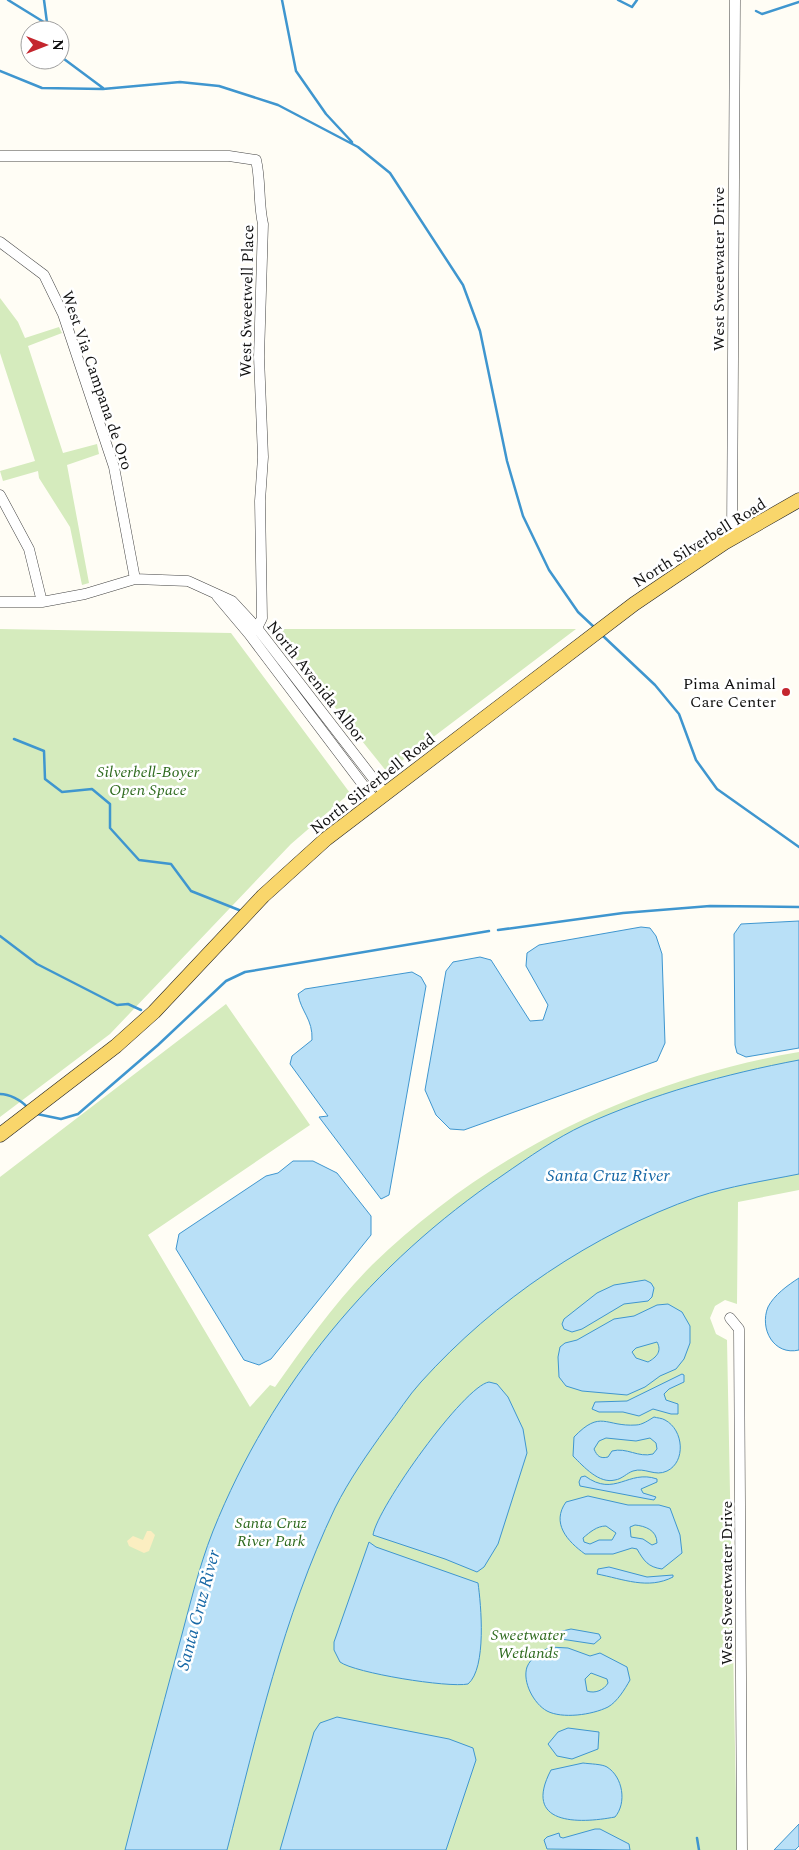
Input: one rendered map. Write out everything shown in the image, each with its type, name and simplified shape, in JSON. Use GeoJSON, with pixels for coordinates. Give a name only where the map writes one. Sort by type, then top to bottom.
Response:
{"type":"FeatureCollection","features":[{"type":"Feature","properties":{"kind":"main road","name":"North Silverbell Road"},"geometry":{"type":"LineString","coordinates":[[0,1135],[116,1046],[154,1012],[293,867],[326,839],[634,604],[732,539],[799,500]]}},
{"type":"Feature","properties":{"kind":"street","name":"West Sweetwater Drive"},"geometry":{"type":"LineString","coordinates":[[732,539],[735,0]]}},
{"type":"Feature","properties":{"kind":"street","name":"West Sweetwell Place"},"geometry":{"type":"LineString","coordinates":[[0,156],[229,156],[256,160],[260,178],[259,204],[263,224],[259,357],[263,457],[260,501],[262,618],[253,631]]}},
{"type":"Feature","properties":{"kind":"street","name":"West Via Campana de Oro"},"geometry":{"type":"LineString","coordinates":[[0,242],[44,275],[63,314],[114,467],[135,579]]}},
{"type":"Feature","properties":{"kind":"street"},"geometry":{"type":"LineString","coordinates":[[0,496],[29,549],[42,602]]}},
{"type":"Feature","properties":{"kind":"street","name":"North Avenida Albor"},"geometry":{"type":"LineString","coordinates":[[0,602],[42,602],[85,594],[135,579],[188,581],[232,601],[253,631],[280,676],[381,798]]}},
{"type":"Feature","properties":{"kind":"street","name":"North Avenida Albor"},"geometry":{"type":"LineString","coordinates":[[253,631],[289,669],[381,798]]}},
{"type":"Feature","properties":{"kind":"street"},"geometry":{"type":"LineString","coordinates":[[280,676],[289,669]]}},
{"type":"Feature","properties":{"kind":"street","name":"West Sweetwater Drive"},"geometry":{"type":"LineString","coordinates":[[730,1318],[739,1329],[742,1850]]}},
{"type":"Feature","properties":{"kind":"green space"},"geometry":{"type":"Polygon","coordinates":[[[0,298],[18,322],[25,338],[59,327],[62,333],[28,346],[63,453],[97,444],[99,454],[67,465],[89,583],[82,585],[70,527],[39,478],[38,471],[3,481],[0,471],[35,461],[0,353],[0,298]]]}},
{"type":"Feature","properties":{"kind":"green space","name":"Silverbell-Boyer Open Space"},"geometry":{"type":"Polygon","coordinates":[[[0,629],[231,633],[350,793],[291,844],[110,1034],[0,1117],[0,629]]]}},
{"type":"Feature","properties":{"kind":"green space"},"geometry":{"type":"Polygon","coordinates":[[[272,629],[576,629],[387,772],[272,629]]]}},
{"type":"Feature","properties":{"kind":"green space"},"geometry":{"type":"Polygon","coordinates":[[[226,1004],[310,1125],[148,1235],[250,1407],[270,1385],[275,1387],[333,1309],[372,1265],[417,1225],[465,1188],[516,1155],[569,1126],[625,1101],[682,1081],[740,1064],[799,1052],[799,1190],[738,1202],[737,1304],[725,1300],[715,1306],[710,1318],[716,1334],[727,1340],[737,1850],[0,1850],[0,1177],[226,1004]]]}},
{"type":"Feature","properties":{"kind":"sand"},"geometry":{"type":"Polygon","coordinates":[[[147,1531],[151,1531],[155,1535],[149,1551],[144,1553],[129,1546],[127,1541],[133,1536],[143,1540],[147,1531]]]}},
{"type":"Feature","properties":{"kind":"water"},"geometry":{"type":"Polygon","coordinates":[[[799,921],[799,1048],[746,1057],[737,1053],[735,1045],[734,934],[741,924],[799,921]]]}},
{"type":"Feature","properties":{"kind":"water"},"geometry":{"type":"Polygon","coordinates":[[[641,927],[650,928],[656,936],[662,954],[665,1043],[657,1061],[464,1130],[450,1129],[436,1115],[425,1090],[446,971],[453,962],[480,957],[491,960],[530,1021],[543,1020],[548,1005],[526,966],[527,953],[539,945],[641,927]]]}},
{"type":"Feature","properties":{"kind":"water"},"geometry":{"type":"Polygon","coordinates":[[[412,972],[421,977],[426,986],[389,1195],[381,1199],[319,1117],[328,1116],[290,1064],[292,1056],[312,1040],[311,1026],[298,994],[305,989],[412,972]]]}},
{"type":"Feature","properties":{"kind":"water","name":"Santa Cruz River"},"geometry":{"type":"Polygon","coordinates":[[[799,1060],[799,1174],[697,1197],[658,1212],[583,1250],[513,1297],[450,1352],[416,1387],[379,1437],[340,1498],[317,1549],[300,1591],[273,1676],[227,1850],[125,1850],[194,1589],[213,1531],[237,1477],[265,1426],[296,1377],[331,1331],[411,1247],[503,1175],[563,1136],[610,1114],[690,1086],[799,1060]]]}},
{"type":"Feature","properties":{"kind":"water"},"geometry":{"type":"Polygon","coordinates":[[[293,1161],[313,1161],[337,1173],[371,1216],[371,1235],[271,1359],[259,1365],[244,1360],[176,1249],[179,1234],[266,1176],[278,1173],[293,1161]]]}},
{"type":"Feature","properties":{"kind":"water"},"geometry":{"type":"Polygon","coordinates":[[[799,1278],[799,1350],[790,1351],[782,1349],[771,1339],[767,1332],[766,1315],[768,1307],[774,1298],[799,1278]]]}},
{"type":"Feature","properties":{"kind":"water"},"geometry":{"type":"Polygon","coordinates":[[[645,1280],[651,1283],[654,1288],[652,1297],[648,1301],[624,1304],[582,1329],[572,1332],[564,1329],[562,1324],[564,1319],[597,1293],[614,1285],[645,1280]]]}},
{"type":"Feature","properties":{"kind":"water"},"geometry":{"type":"Polygon","coordinates":[[[668,1304],[682,1312],[690,1326],[690,1343],[684,1359],[676,1369],[627,1395],[582,1391],[566,1386],[559,1377],[558,1357],[560,1347],[565,1343],[577,1340],[614,1319],[634,1316],[657,1305],[668,1304]],[[657,1342],[636,1348],[632,1352],[636,1358],[648,1362],[658,1354],[657,1342]]]}},
{"type":"Feature","properties":{"kind":"water"},"geometry":{"type":"Polygon","coordinates":[[[682,1374],[684,1375],[684,1382],[669,1389],[664,1394],[666,1400],[678,1404],[678,1414],[653,1409],[639,1416],[623,1412],[599,1412],[592,1409],[595,1402],[627,1401],[682,1374]]]}},
{"type":"Feature","properties":{"kind":"water"},"geometry":{"type":"Polygon","coordinates":[[[489,1382],[497,1384],[508,1397],[523,1429],[527,1453],[498,1544],[484,1567],[477,1572],[445,1559],[373,1535],[389,1500],[423,1450],[461,1404],[477,1389],[489,1382]]]}},
{"type":"Feature","properties":{"kind":"water"},"geometry":{"type":"Polygon","coordinates":[[[654,1417],[665,1420],[671,1425],[679,1438],[680,1454],[677,1461],[673,1467],[663,1473],[637,1470],[609,1481],[592,1474],[573,1456],[574,1437],[597,1421],[636,1425],[654,1417]],[[606,1438],[599,1441],[594,1449],[603,1458],[608,1457],[612,1451],[617,1450],[648,1455],[653,1454],[657,1449],[656,1443],[650,1438],[636,1441],[606,1438]]]}},
{"type":"Feature","properties":{"kind":"water"},"geometry":{"type":"Polygon","coordinates":[[[585,1476],[605,1484],[613,1484],[638,1477],[657,1479],[657,1482],[641,1489],[643,1493],[656,1497],[654,1500],[580,1486],[581,1477],[585,1476]]]}},
{"type":"Feature","properties":{"kind":"water"},"geometry":{"type":"Polygon","coordinates":[[[588,1496],[628,1505],[659,1505],[670,1508],[680,1535],[682,1553],[662,1569],[650,1565],[644,1560],[637,1549],[632,1548],[613,1554],[585,1554],[572,1543],[563,1531],[560,1517],[566,1502],[588,1496]],[[635,1525],[630,1527],[631,1537],[643,1539],[652,1545],[657,1543],[653,1532],[643,1526],[635,1525]],[[606,1526],[591,1532],[583,1538],[584,1542],[590,1544],[599,1540],[612,1540],[616,1533],[606,1526]]]}},
{"type":"Feature","properties":{"kind":"water"},"geometry":{"type":"Polygon","coordinates":[[[369,1542],[376,1547],[478,1583],[481,1620],[480,1651],[474,1676],[468,1684],[442,1684],[402,1679],[364,1671],[340,1662],[334,1650],[334,1642],[369,1542]]]}},
{"type":"Feature","properties":{"kind":"water"},"geometry":{"type":"Polygon","coordinates":[[[609,1567],[647,1577],[673,1575],[673,1577],[664,1581],[645,1583],[626,1581],[597,1574],[598,1569],[609,1567]]]}},
{"type":"Feature","properties":{"kind":"water"},"geometry":{"type":"Polygon","coordinates":[[[571,1629],[599,1634],[601,1638],[594,1644],[541,1636],[571,1629]]]}},
{"type":"Feature","properties":{"kind":"water"},"geometry":{"type":"Polygon","coordinates":[[[550,1647],[568,1648],[590,1656],[600,1653],[627,1667],[630,1680],[618,1699],[601,1710],[577,1715],[561,1715],[547,1711],[542,1708],[530,1692],[526,1673],[531,1660],[550,1647]],[[591,1673],[585,1679],[587,1691],[596,1692],[602,1689],[608,1683],[607,1679],[591,1673]]]}},
{"type":"Feature","properties":{"kind":"water"},"geometry":{"type":"Polygon","coordinates":[[[337,1717],[449,1739],[473,1748],[476,1760],[446,1850],[280,1850],[314,1732],[320,1723],[337,1717]]]}},
{"type":"Feature","properties":{"kind":"water"},"geometry":{"type":"Polygon","coordinates":[[[568,1728],[599,1732],[598,1749],[572,1759],[557,1756],[548,1744],[558,1732],[568,1728]]]}},
{"type":"Feature","properties":{"kind":"water"},"geometry":{"type":"Polygon","coordinates":[[[583,1763],[605,1766],[617,1777],[622,1790],[622,1798],[619,1811],[615,1817],[571,1820],[558,1817],[549,1811],[544,1802],[544,1788],[551,1770],[583,1763]]]}},
{"type":"Feature","properties":{"kind":"water"},"geometry":{"type":"Polygon","coordinates":[[[799,1824],[799,1846],[795,1850],[774,1850],[799,1824]]]}},
{"type":"Feature","properties":{"kind":"water"},"geometry":{"type":"Polygon","coordinates":[[[600,1829],[629,1844],[630,1850],[547,1849],[544,1840],[559,1833],[560,1837],[563,1838],[600,1829]]]}},
{"type":"Feature","properties":{"kind":"waterway"},"geometry":{"type":"LineString","coordinates":[[8,0],[40,20]]}},
{"type":"Feature","properties":{"kind":"waterway"},"geometry":{"type":"LineString","coordinates":[[44,0],[47,20]]}},
{"type":"Feature","properties":{"kind":"waterway"},"geometry":{"type":"LineString","coordinates":[[282,0],[296,71],[326,114],[352,142]]}},
{"type":"Feature","properties":{"kind":"waterway"},"geometry":{"type":"LineString","coordinates":[[618,0],[632,7],[637,0]]}},
{"type":"Feature","properties":{"kind":"waterway"},"geometry":{"type":"LineString","coordinates":[[756,11],[762,14],[799,2]]}},
{"type":"Feature","properties":{"kind":"waterway"},"geometry":{"type":"LineString","coordinates":[[70,63],[103,88]]}},
{"type":"Feature","properties":{"kind":"waterway"},"geometry":{"type":"LineString","coordinates":[[0,71],[42,88],[103,89],[180,82],[219,86],[278,105],[358,147],[390,173],[463,285],[480,331],[507,461],[523,516],[549,570],[578,612],[594,627]]}},
{"type":"Feature","properties":{"kind":"waterway"},"geometry":{"type":"LineString","coordinates":[[602,635],[655,685],[679,714],[696,760],[717,789],[799,847]]}},
{"type":"Feature","properties":{"kind":"waterway"},"geometry":{"type":"LineString","coordinates":[[14,739],[44,751],[45,779],[62,792],[92,789],[110,804],[110,828],[139,860],[171,864],[191,891],[239,910]]}},
{"type":"Feature","properties":{"kind":"waterway"},"geometry":{"type":"LineString","coordinates":[[498,930],[623,913],[710,906],[799,907]]}},
{"type":"Feature","properties":{"kind":"waterway"},"geometry":{"type":"LineString","coordinates":[[37,1114],[61,1119],[78,1114],[158,1045],[226,981],[245,972],[489,931]]}},
{"type":"Feature","properties":{"kind":"waterway"},"geometry":{"type":"LineString","coordinates":[[0,936],[37,964],[117,1005],[128,1004],[141,1010]]}},
{"type":"Feature","properties":{"kind":"waterway"},"geometry":{"type":"LineString","coordinates":[[0,1094],[15,1098],[27,1107]]}},
{"type":"Feature","properties":{"kind":"waterway"},"geometry":{"type":"LineString","coordinates":[[697,1838],[699,1850]]}},
{"type":"Feature","properties":{"kind":"place","name":"Pima Animal Care Center"},"geometry":{"type":"Point","coordinates":[786,692]}},
{"type":"Feature","properties":{"kind":"park label","name":"Santa Cruz River Park"},"geometry":{"type":"Point","coordinates":[271,1531]}},
{"type":"Feature","properties":{"kind":"park label","name":"Sweetwater Wetlands"},"geometry":{"type":"Point","coordinates":[528,1643]}}]}
